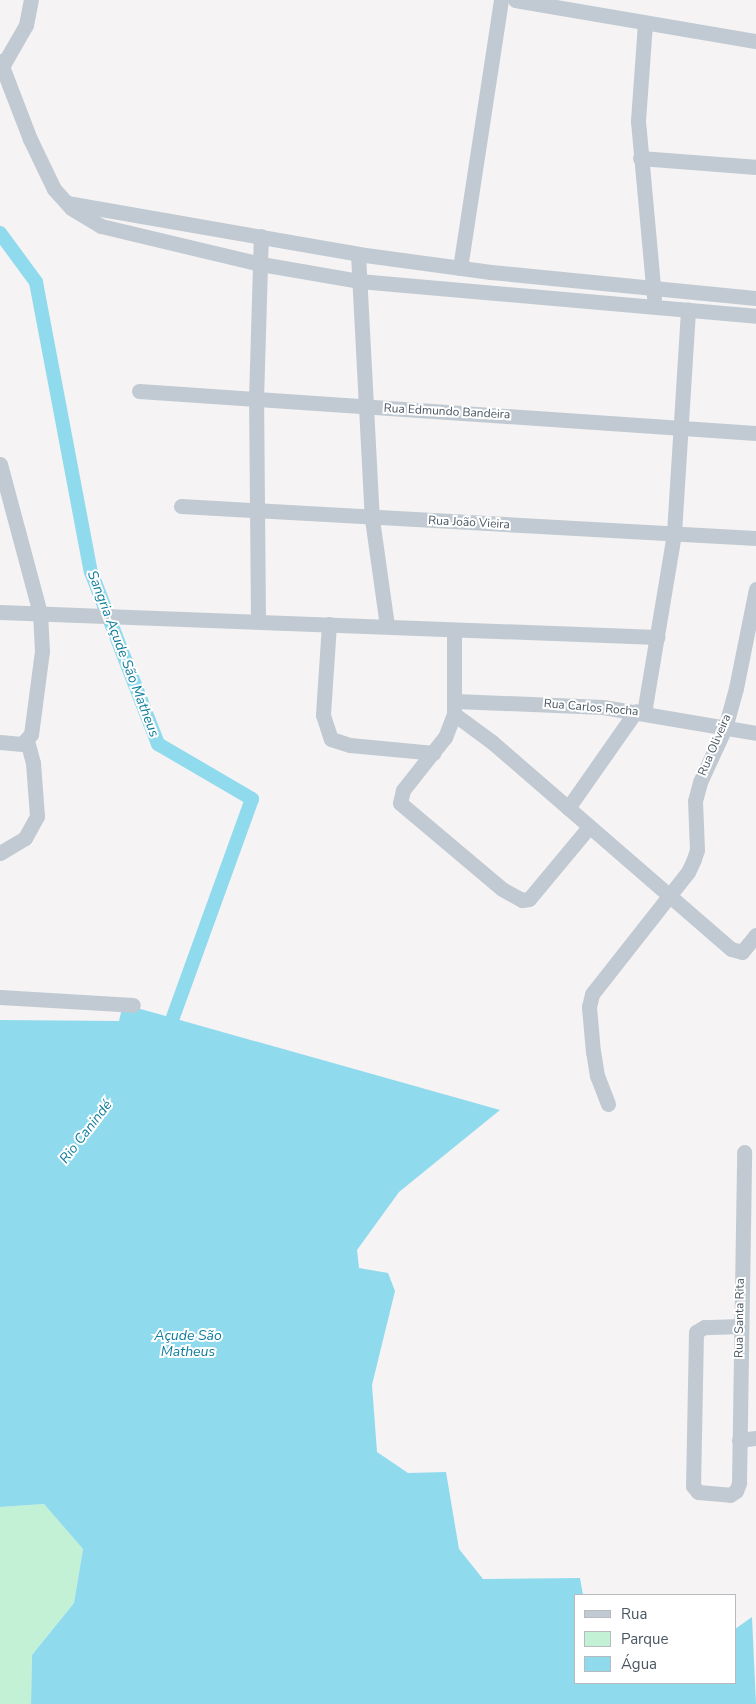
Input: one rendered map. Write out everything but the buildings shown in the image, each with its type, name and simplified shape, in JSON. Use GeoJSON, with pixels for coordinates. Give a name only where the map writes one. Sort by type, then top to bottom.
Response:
{"type":"FeatureCollection","features":[{"type":"Feature","properties":{"kind":"street"},"geometry":{"type":"LineString","coordinates":[[31,0],[26,24],[1,63],[30,139],[54,189],[81,216],[101,226],[261,264],[360,281],[484,295],[655,306],[756,316]]}},
{"type":"Feature","properties":{"kind":"street"},"geometry":{"type":"LineString","coordinates":[[460,268],[501,0]]}},
{"type":"Feature","properties":{"kind":"street"},"geometry":{"type":"LineString","coordinates":[[515,0],[756,41]]}},
{"type":"Feature","properties":{"kind":"street"},"geometry":{"type":"LineString","coordinates":[[645,22],[639,113],[640,158],[655,306]]}},
{"type":"Feature","properties":{"kind":"street"},"geometry":{"type":"LineString","coordinates":[[640,158],[756,167]]}},
{"type":"Feature","properties":{"kind":"street"},"geometry":{"type":"LineString","coordinates":[[66,203],[358,254],[460,268],[756,298]]}},
{"type":"Feature","properties":{"kind":"street"},"geometry":{"type":"LineString","coordinates":[[258,620],[259,510],[256,400],[261,236]]}},
{"type":"Feature","properties":{"kind":"street"},"geometry":{"type":"LineString","coordinates":[[358,254],[364,408],[372,519],[387,626]]}},
{"type":"Feature","properties":{"kind":"street"},"geometry":{"type":"LineString","coordinates":[[568,808],[640,712],[658,637],[674,532],[688,310]]}},
{"type":"Feature","properties":{"kind":"street","name":"Rua Edmundo Bandeira"},"geometry":{"type":"LineString","coordinates":[[138,391],[364,408],[756,433]]}},
{"type":"Feature","properties":{"kind":"street"},"geometry":{"type":"LineString","coordinates":[[0,464],[40,613],[42,651],[35,725],[27,741],[34,763],[37,816],[25,838],[0,853]]}},
{"type":"Feature","properties":{"kind":"street","name":"Rua João Vieira"},"geometry":{"type":"LineString","coordinates":[[182,506],[372,519],[674,532],[756,538]]}},
{"type":"Feature","properties":{"kind":"street","name":"Rua Oliveira"},"geometry":{"type":"LineString","coordinates":[[608,1104],[597,1076],[593,1052],[589,1007],[592,994],[670,895],[694,859],[696,850],[695,801],[725,728],[736,688],[756,589]]}},
{"type":"Feature","properties":{"kind":"street"},"geometry":{"type":"LineString","coordinates":[[0,612],[258,620],[454,631],[658,637]]}},
{"type":"Feature","properties":{"kind":"street"},"geometry":{"type":"LineString","coordinates":[[329,624],[323,715],[331,739],[350,745],[434,753]]}},
{"type":"Feature","properties":{"kind":"street"},"geometry":{"type":"LineString","coordinates":[[454,631],[454,708],[434,753],[403,790],[400,803],[515,899],[529,899],[589,827]]}},
{"type":"Feature","properties":{"kind":"street","name":"Rua Carlos Rocha"},"geometry":{"type":"LineString","coordinates":[[454,708],[586,706],[640,712],[756,733]]}},
{"type":"Feature","properties":{"kind":"street"},"geometry":{"type":"LineString","coordinates":[[454,708],[734,951],[746,950],[756,935]]}},
{"type":"Feature","properties":{"kind":"street"},"geometry":{"type":"LineString","coordinates":[[0,742],[27,741]]}},
{"type":"Feature","properties":{"kind":"street"},"geometry":{"type":"LineString","coordinates":[[0,997],[133,1005]]}},
{"type":"Feature","properties":{"kind":"street","name":"Rua Santa Rita"},"geometry":{"type":"LineString","coordinates":[[740,1326],[704,1327],[696,1332],[693,1486],[698,1492],[730,1495],[736,1491],[738,1483],[740,1326],[749,1239],[744,1152]]}},
{"type":"Feature","properties":{"kind":"street"},"geometry":{"type":"LineString","coordinates":[[739,1440],[756,1438]]}},
{"type":"Feature","properties":{"kind":"green space"},"geometry":{"type":"Polygon","coordinates":[[[44,1504],[83,1549],[74,1603],[32,1655],[31,1704],[0,1704],[0,1507],[44,1504]]]}},
{"type":"Feature","properties":{"kind":"water","name":"Açude São Matheus"},"geometry":{"type":"Polygon","coordinates":[[[123,1004],[500,1110],[399,1192],[357,1250],[359,1268],[388,1273],[395,1291],[372,1385],[377,1452],[408,1473],[446,1472],[459,1549],[483,1579],[580,1578],[583,1594],[574,1594],[574,1684],[736,1684],[736,1628],[752,1617],[756,1704],[31,1704],[32,1655],[74,1603],[83,1549],[44,1504],[0,1507],[0,1020],[119,1021],[123,1004]]]}},
{"type":"Feature","properties":{"kind":"waterway","name":"Sangria Açude São Matheus"},"geometry":{"type":"LineString","coordinates":[[0,233],[36,282],[91,572],[158,744],[252,799],[171,1023]]}},
{"type":"Feature","properties":{"kind":"water label","name":"Rio Canindé"},"geometry":{"type":"Point","coordinates":[86,1132]}}]}
